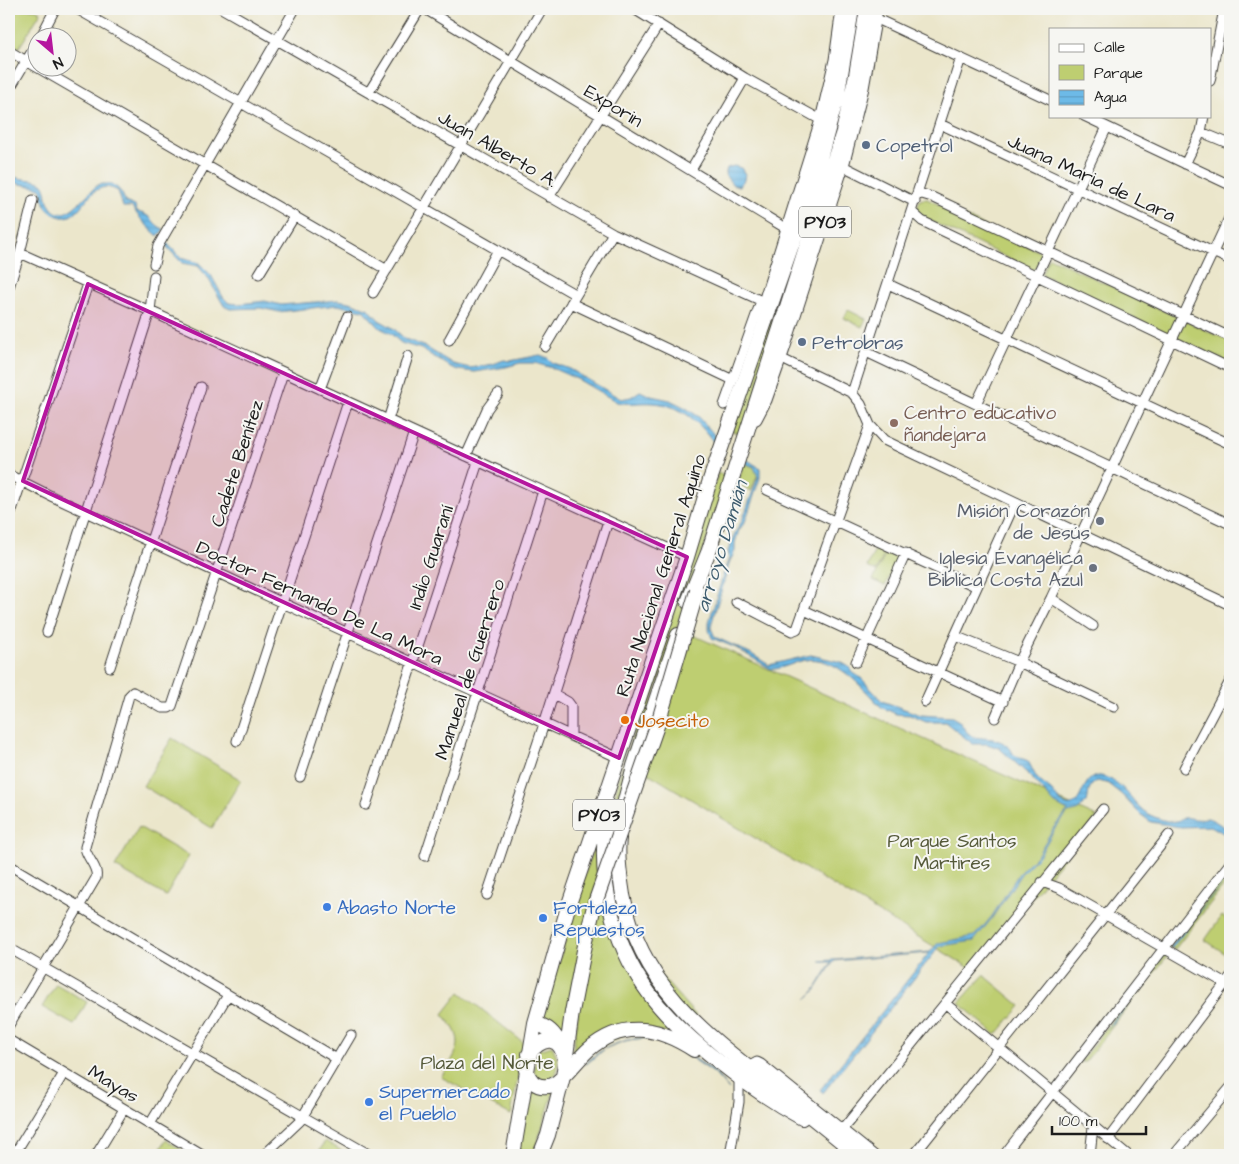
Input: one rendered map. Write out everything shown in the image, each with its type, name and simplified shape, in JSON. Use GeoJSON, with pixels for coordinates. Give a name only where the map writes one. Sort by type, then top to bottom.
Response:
{"type":"FeatureCollection","features":[{"type":"Feature","properties":{"kind":"highway","name":"Ruta Nacional General Aquino"},"geometry":{"type":"LineString","coordinates":[[540,1155],[548,1135],[563,1077],[564,1054],[594,906],[659,720],[712,543],[843,132],[849,71],[852,9]]}},
{"type":"Feature","properties":{"kind":"highway","name":"Ruta Nacional General Aquino"},"geometry":{"type":"LineString","coordinates":[[513,1155],[529,1054],[568,907],[687,557],[710,480],[792,246],[828,131],[849,71],[873,12]]}},
{"type":"Feature","properties":{"kind":"highway"},"geometry":{"type":"LineString","coordinates":[[792,246],[796,218],[813,148]]}},
{"type":"Feature","properties":{"kind":"highway","name":"PY03"},"geometry":{"type":"LineString","coordinates":[[740,396],[741,370],[762,302]]}},
{"type":"Feature","properties":{"kind":"highway","name":"PY03"},"geometry":{"type":"LineString","coordinates":[[712,543],[692,589],[630,781],[620,822],[619,864],[630,924],[642,953],[652,970],[687,1015],[743,1072]]}},
{"type":"Feature","properties":{"kind":"highway","name":"PY03"},"geometry":{"type":"LineString","coordinates":[[618,761],[605,825],[603,861],[605,880],[616,927],[633,968],[654,1000],[674,1023],[712,1056],[743,1072],[836,1131],[858,1155]]}},
{"type":"Feature","properties":{"kind":"highway"},"geometry":{"type":"LineString","coordinates":[[536,1024],[549,1029],[557,1038],[564,1054]]}},
{"type":"Feature","properties":{"kind":"highway"},"geometry":{"type":"LineString","coordinates":[[526,1070],[528,1077],[538,1086],[546,1087],[553,1085],[594,1045],[612,1035],[628,1031],[644,1030],[658,1032],[670,1036],[700,1054],[712,1056]]}},
{"type":"Feature","properties":{"kind":"highway"},"geometry":{"type":"LineString","coordinates":[[529,1054],[536,1046],[546,1041],[556,1043],[564,1054]]}},
{"type":"Feature","properties":{"kind":"main road","name":"PY03"},"geometry":{"type":"LineString","coordinates":[[762,302],[788,229],[821,120],[833,67],[842,9]]}},
{"type":"Feature","properties":{"kind":"main road","name":"PY03"},"geometry":{"type":"LineString","coordinates":[[748,428],[757,417],[766,400],[843,166],[864,88],[873,12]]}},
{"type":"Feature","properties":{"kind":"main road"},"geometry":{"type":"LineString","coordinates":[[769,367],[812,264]]}},
{"type":"Feature","properties":{"kind":"street"},"geometry":{"type":"LineString","coordinates":[[45,28],[55,9]]}},
{"type":"Feature","properties":{"kind":"street"},"geometry":{"type":"LineString","coordinates":[[77,9],[576,295]]}},
{"type":"Feature","properties":{"kind":"street","name":"Juan Alberto A."},"geometry":{"type":"LineString","coordinates":[[223,9],[613,233],[762,302]]}},
{"type":"Feature","properties":{"kind":"street"},"geometry":{"type":"LineString","coordinates":[[154,264],[158,246],[295,9]]}},
{"type":"Feature","properties":{"kind":"street"},"geometry":{"type":"LineString","coordinates":[[369,92],[420,9]]}},
{"type":"Feature","properties":{"kind":"street","name":"Exporin"},"geometry":{"type":"LineString","coordinates":[[425,9],[788,229]]}},
{"type":"Feature","properties":{"kind":"street"},"geometry":{"type":"LineString","coordinates":[[373,293],[542,9]]}},
{"type":"Feature","properties":{"kind":"street"},"geometry":{"type":"LineString","coordinates":[[634,9],[745,78],[821,120]]}},
{"type":"Feature","properties":{"kind":"street"},"geometry":{"type":"LineString","coordinates":[[1212,72],[1224,9]]}},
{"type":"Feature","properties":{"kind":"street"},"geometry":{"type":"LineString","coordinates":[[873,12],[961,58],[1049,100]]}},
{"type":"Feature","properties":{"kind":"street"},"geometry":{"type":"LineString","coordinates":[[549,197],[659,24]]}},
{"type":"Feature","properties":{"kind":"street"},"geometry":{"type":"LineString","coordinates":[[9,51],[387,270]]}},
{"type":"Feature","properties":{"kind":"street"},"geometry":{"type":"LineString","coordinates":[[9,90],[28,58]]}},
{"type":"Feature","properties":{"kind":"street"},"geometry":{"type":"LineString","coordinates":[[852,393],[961,58]]}},
{"type":"Feature","properties":{"kind":"street"},"geometry":{"type":"LineString","coordinates":[[691,170],[745,78]]}},
{"type":"Feature","properties":{"kind":"street"},"geometry":{"type":"LineString","coordinates":[[1088,118],[1230,185]]}},
{"type":"Feature","properties":{"kind":"street"},"geometry":{"type":"LineString","coordinates":[[1185,164],[1201,132],[1204,118]]}},
{"type":"Feature","properties":{"kind":"street","name":"Juana Maria de Lara"},"geometry":{"type":"LineString","coordinates":[[940,124],[1230,260]]}},
{"type":"Feature","properties":{"kind":"street"},"geometry":{"type":"LineString","coordinates":[[976,404],[1106,127]]}},
{"type":"Feature","properties":{"kind":"street"},"geometry":{"type":"LineString","coordinates":[[1201,132],[1230,144]]}},
{"type":"Feature","properties":{"kind":"street"},"geometry":{"type":"LineString","coordinates":[[843,166],[916,198]]}},
{"type":"Feature","properties":{"kind":"street"},"geometry":{"type":"LineString","coordinates":[[916,198],[922,194],[932,197],[1230,337]]}},
{"type":"Feature","properties":{"kind":"street"},"geometry":{"type":"LineString","coordinates":[[9,287],[20,253],[33,200]]}},
{"type":"Feature","properties":{"kind":"street"},"geometry":{"type":"LineString","coordinates":[[912,212],[922,221],[1230,368]]}},
{"type":"Feature","properties":{"kind":"street"},"geometry":{"type":"LineString","coordinates":[[995,718],[1019,662],[1081,535],[1230,216]]}},
{"type":"Feature","properties":{"kind":"street"},"geometry":{"type":"LineString","coordinates":[[259,274],[294,217]]}},
{"type":"Feature","properties":{"kind":"street"},"geometry":{"type":"LineString","coordinates":[[545,347],[613,233]]}},
{"type":"Feature","properties":{"kind":"street"},"geometry":{"type":"LineString","coordinates":[[449,340],[498,250]]}},
{"type":"Feature","properties":{"kind":"street"},"geometry":{"type":"LineString","coordinates":[[20,253],[687,557]]}},
{"type":"Feature","properties":{"kind":"street"},"geometry":{"type":"LineString","coordinates":[[47,632],[150,311],[154,276]]}},
{"type":"Feature","properties":{"kind":"street"},"geometry":{"type":"LineString","coordinates":[[9,519],[88,284]]}},
{"type":"Feature","properties":{"kind":"street"},"geometry":{"type":"LineString","coordinates":[[888,284],[1230,444]]}},
{"type":"Feature","properties":{"kind":"street"},"geometry":{"type":"LineString","coordinates":[[724,405],[762,302]]}},
{"type":"Feature","properties":{"kind":"street"},"geometry":{"type":"LineString","coordinates":[[571,303],[733,380]]}},
{"type":"Feature","properties":{"kind":"street"},"geometry":{"type":"LineString","coordinates":[[320,389],[348,317]]}},
{"type":"Feature","properties":{"kind":"street"},"geometry":{"type":"LineString","coordinates":[[866,352],[1230,524]]}},
{"type":"Feature","properties":{"kind":"street"},"geometry":{"type":"LineString","coordinates":[[388,420],[408,356]]}},
{"type":"Feature","properties":{"kind":"street"},"geometry":{"type":"LineString","coordinates":[[780,358],[852,393],[860,404],[870,425],[884,440],[1230,605]]}},
{"type":"Feature","properties":{"kind":"street","name":"Cadete Benítez"},"geometry":{"type":"LineString","coordinates":[[79,906],[97,874],[85,847],[129,696],[133,692],[162,708],[172,706],[283,373]]}},
{"type":"Feature","properties":{"kind":"street"},"geometry":{"type":"LineString","coordinates":[[110,667],[201,387]]}},
{"type":"Feature","properties":{"kind":"street"},"geometry":{"type":"LineString","coordinates":[[466,456],[487,409],[498,394]]}},
{"type":"Feature","properties":{"kind":"street"},"geometry":{"type":"LineString","coordinates":[[237,740],[348,402]]}},
{"type":"Feature","properties":{"kind":"street"},"geometry":{"type":"LineString","coordinates":[[736,602],[792,632],[797,629],[870,425]]}},
{"type":"Feature","properties":{"kind":"street"},"geometry":{"type":"LineString","coordinates":[[300,776],[414,432]]}},
{"type":"Feature","properties":{"kind":"street","name":"Indio Guaraní"},"geometry":{"type":"LineString","coordinates":[[366,805],[478,462]]}},
{"type":"Feature","properties":{"kind":"street","name":"Doctor Fernando De La Mora"},"geometry":{"type":"LineString","coordinates":[[9,475],[86,513],[571,736],[618,761]]}},
{"type":"Feature","properties":{"kind":"street"},"geometry":{"type":"LineString","coordinates":[[766,490],[977,587]]}},
{"type":"Feature","properties":{"kind":"street","name":"Manueal de Guerrero"},"geometry":{"type":"LineString","coordinates":[[425,856],[543,491]]}},
{"type":"Feature","properties":{"kind":"street"},"geometry":{"type":"LineString","coordinates":[[925,702],[1015,503]]}},
{"type":"Feature","properties":{"kind":"street"},"geometry":{"type":"LineString","coordinates":[[487,895],[554,694],[608,521]]}},
{"type":"Feature","properties":{"kind":"street"},"geometry":{"type":"LineString","coordinates":[[856,662],[906,553]]}},
{"type":"Feature","properties":{"kind":"street"},"geometry":{"type":"LineString","coordinates":[[1051,598],[1093,626]]}},
{"type":"Feature","properties":{"kind":"street"},"geometry":{"type":"LineString","coordinates":[[804,610],[1002,702]]}},
{"type":"Feature","properties":{"kind":"street"},"geometry":{"type":"LineString","coordinates":[[956,636],[1019,662],[1114,707]]}},
{"type":"Feature","properties":{"kind":"street"},"geometry":{"type":"LineString","coordinates":[[1184,768],[1229,685]]}},
{"type":"Feature","properties":{"kind":"street"},"geometry":{"type":"LineString","coordinates":[[554,694],[568,702],[570,706],[571,736]]}},
{"type":"Feature","properties":{"kind":"street"},"geometry":{"type":"LineString","coordinates":[[874,1155],[836,1131],[946,1004],[1103,808]]}},
{"type":"Feature","properties":{"kind":"street"},"geometry":{"type":"LineString","coordinates":[[914,1155],[1169,835]]}},
{"type":"Feature","properties":{"kind":"street"},"geometry":{"type":"LineString","coordinates":[[1004,1155],[1230,863]]}},
{"type":"Feature","properties":{"kind":"street"},"geometry":{"type":"LineString","coordinates":[[9,865],[337,1059]]}},
{"type":"Feature","properties":{"kind":"street"},"geometry":{"type":"LineString","coordinates":[[1042,882],[1059,888],[1229,982],[1108,1139]]}},
{"type":"Feature","properties":{"kind":"street"},"geometry":{"type":"LineString","coordinates":[[9,1025],[79,906]]}},
{"type":"Feature","properties":{"kind":"street"},"geometry":{"type":"LineString","coordinates":[[9,948],[370,1155]]}},
{"type":"Feature","properties":{"kind":"street"},"geometry":{"type":"LineString","coordinates":[[150,1124],[228,995]]}},
{"type":"Feature","properties":{"kind":"street"},"geometry":{"type":"LineString","coordinates":[[946,1004],[1128,1155]]}},
{"type":"Feature","properties":{"kind":"street"},"geometry":{"type":"LineString","coordinates":[[264,1155],[300,1121],[351,1035]]}},
{"type":"Feature","properties":{"kind":"street","name":"Mayas"},"geometry":{"type":"LineString","coordinates":[[9,1040],[202,1155]]}},
{"type":"Feature","properties":{"kind":"street"},"geometry":{"type":"LineString","coordinates":[[730,1155],[743,1072]]}},
{"type":"Feature","properties":{"kind":"street"},"geometry":{"type":"LineString","coordinates":[[14,1155],[64,1073]]}},
{"type":"Feature","properties":{"kind":"street"},"geometry":{"type":"LineString","coordinates":[[1174,1155],[1230,1088]]}},
{"type":"Feature","properties":{"kind":"street"},"geometry":{"type":"LineString","coordinates":[[96,1155],[124,1109]]}},
{"type":"Feature","properties":{"kind":"street"},"geometry":{"type":"LineString","coordinates":[[1090,1155],[1093,1127]]}},
{"type":"Feature","properties":{"kind":"highlighted area"},"geometry":{"type":"Polygon","coordinates":[[[88,284],[687,557],[619,758],[23,481],[88,284]]]}},
{"type":"Feature","properties":{"kind":"green space"},"geometry":{"type":"Polygon","coordinates":[[[9,9],[35,9],[41,12],[31,28],[28,28],[28,33],[19,48],[9,42],[9,9]]]}},
{"type":"Feature","properties":{"kind":"green space"},"geometry":{"type":"Polygon","coordinates":[[[854,9],[863,9],[847,101],[742,435],[732,431],[854,9]]]}},
{"type":"Feature","properties":{"kind":"green space"},"geometry":{"type":"Polygon","coordinates":[[[927,199],[1042,253],[1036,268],[1033,270],[920,216],[917,209],[920,200],[927,199]]]}},
{"type":"Feature","properties":{"kind":"green space"},"geometry":{"type":"Polygon","coordinates":[[[1049,257],[1179,318],[1172,334],[1169,335],[1043,275],[1042,273],[1049,257]]]}},
{"type":"Feature","properties":{"kind":"green space"},"geometry":{"type":"Polygon","coordinates":[[[848,310],[866,319],[862,327],[844,318],[848,310]]]}},
{"type":"Feature","properties":{"kind":"green space"},"geometry":{"type":"Polygon","coordinates":[[[1185,321],[1230,341],[1230,364],[1178,339],[1185,321]]]}},
{"type":"Feature","properties":{"kind":"green space"},"geometry":{"type":"Polygon","coordinates":[[[744,463],[754,467],[758,474],[751,491],[738,483],[744,463]]]}},
{"type":"Feature","properties":{"kind":"green space"},"geometry":{"type":"Polygon","coordinates":[[[718,473],[728,477],[631,764],[607,855],[610,819],[619,779],[718,473]]]}},
{"type":"Feature","properties":{"kind":"green space"},"geometry":{"type":"Polygon","coordinates":[[[876,548],[885,553],[876,571],[867,567],[876,548]]]}},
{"type":"Feature","properties":{"kind":"green space"},"geometry":{"type":"Polygon","coordinates":[[[886,553],[898,559],[885,586],[873,580],[886,553]]]}},
{"type":"Feature","properties":{"kind":"green space","name":"Parque Santos Martires"},"geometry":{"type":"Polygon","coordinates":[[[693,635],[1097,817],[973,970],[646,772],[693,635]]]}},
{"type":"Feature","properties":{"kind":"green space"},"geometry":{"type":"Polygon","coordinates":[[[172,738],[241,780],[212,828],[143,786],[172,738]]]}},
{"type":"Feature","properties":{"kind":"green space"},"geometry":{"type":"Polygon","coordinates":[[[600,824],[600,871],[562,1035],[550,1022],[542,1018],[600,824]]]}},
{"type":"Feature","properties":{"kind":"green space"},"geometry":{"type":"Polygon","coordinates":[[[139,827],[189,856],[166,896],[115,867],[139,827]]]}},
{"type":"Feature","properties":{"kind":"green space"},"geometry":{"type":"Polygon","coordinates":[[[615,860],[637,949],[739,1064],[736,1069],[662,1004],[624,939],[609,879],[615,860]]]}},
{"type":"Feature","properties":{"kind":"green space"},"geometry":{"type":"Polygon","coordinates":[[[1230,866],[1230,878],[1175,949],[1169,948],[1230,866]]]}},
{"type":"Feature","properties":{"kind":"green space"},"geometry":{"type":"Polygon","coordinates":[[[603,895],[607,909],[682,1038],[640,1027],[575,1059],[572,1056],[585,967],[603,895]]]}},
{"type":"Feature","properties":{"kind":"green space"},"geometry":{"type":"Polygon","coordinates":[[[1222,916],[1230,922],[1230,957],[1205,940],[1222,916]]]}},
{"type":"Feature","properties":{"kind":"green space"},"geometry":{"type":"Polygon","coordinates":[[[1164,952],[1168,955],[1085,1062],[1080,1062],[1164,952]]]}},
{"type":"Feature","properties":{"kind":"green space"},"geometry":{"type":"Polygon","coordinates":[[[984,975],[1021,1006],[996,1035],[959,1003],[984,975]]]}},
{"type":"Feature","properties":{"kind":"green space"},"geometry":{"type":"Polygon","coordinates":[[[56,984],[87,1002],[74,1025],[42,1007],[56,984]]]}},
{"type":"Feature","properties":{"kind":"green space","name":"Plaza del Norte"},"geometry":{"type":"Polygon","coordinates":[[[460,992],[524,1043],[511,1115],[441,1077],[458,1046],[455,1032],[443,1014],[460,992]]]}},
{"type":"Feature","properties":{"kind":"green space"},"geometry":{"type":"Polygon","coordinates":[[[552,1046],[558,1063],[557,1072],[551,1080],[539,1080],[534,1072],[537,1053],[539,1050],[552,1046]]]}},
{"type":"Feature","properties":{"kind":"green space"},"geometry":{"type":"Polygon","coordinates":[[[529,1086],[554,1091],[533,1155],[517,1155],[529,1086]]]}},
{"type":"Feature","properties":{"kind":"green space"},"geometry":{"type":"Polygon","coordinates":[[[166,1140],[184,1151],[181,1155],[157,1155],[166,1140]]]}},
{"type":"Feature","properties":{"kind":"green space"},"geometry":{"type":"Polygon","coordinates":[[[325,1141],[349,1155],[318,1154],[325,1141]]]}},
{"type":"Feature","properties":{"kind":"water"},"geometry":{"type":"Polygon","coordinates":[[[734,166],[741,168],[745,174],[744,180],[739,186],[733,185],[725,175],[727,168],[734,166]]]}},
{"type":"Feature","properties":{"kind":"water"},"geometry":{"type":"Polygon","coordinates":[[[9,173],[16,178],[42,183],[53,210],[59,213],[73,208],[98,185],[112,185],[119,189],[125,202],[135,206],[137,212],[147,215],[164,229],[158,236],[132,207],[123,207],[118,191],[108,187],[99,189],[92,194],[74,214],[66,217],[58,216],[51,213],[46,207],[41,188],[9,180],[9,173]]]}},
{"type":"Feature","properties":{"kind":"water"},"geometry":{"type":"Polygon","coordinates":[[[166,242],[181,258],[199,263],[211,275],[223,297],[229,303],[265,301],[281,305],[338,300],[350,302],[369,309],[379,320],[393,328],[405,339],[424,346],[453,364],[470,368],[504,360],[510,361],[540,355],[548,358],[553,363],[570,369],[621,399],[631,397],[640,391],[651,396],[670,400],[686,408],[699,417],[718,439],[716,446],[704,430],[682,411],[663,404],[617,402],[579,380],[552,368],[535,363],[520,363],[475,372],[450,367],[421,349],[401,343],[390,333],[380,328],[363,310],[337,305],[279,312],[261,308],[230,309],[224,306],[208,278],[198,266],[182,263],[164,244],[166,242]]]}},
{"type":"Feature","properties":{"kind":"water"},"geometry":{"type":"Polygon","coordinates":[[[746,459],[760,468],[760,478],[745,522],[739,530],[735,551],[730,561],[712,622],[711,628],[715,637],[750,653],[769,665],[811,655],[841,662],[861,678],[882,701],[921,715],[952,717],[959,721],[973,737],[1002,742],[1010,748],[1014,755],[1028,761],[1037,778],[1064,804],[1071,805],[1076,803],[1086,784],[1091,779],[1097,776],[1105,777],[1118,784],[1143,810],[1155,817],[1166,821],[1177,821],[1182,818],[1207,818],[1230,830],[1230,835],[1211,826],[1180,827],[1151,822],[1107,783],[1097,781],[1090,788],[1087,802],[1077,811],[1068,813],[1056,827],[1039,856],[1021,874],[993,917],[974,941],[940,946],[823,1093],[820,1090],[929,953],[834,961],[815,991],[806,999],[815,990],[832,962],[820,961],[930,952],[938,943],[974,936],[992,916],[1019,873],[1038,854],[1054,827],[1068,811],[1055,804],[1029,775],[999,748],[987,744],[973,744],[945,722],[926,722],[910,715],[896,714],[881,707],[857,682],[827,662],[805,660],[771,669],[736,648],[712,638],[709,622],[729,558],[728,551],[742,521],[758,477],[754,467],[745,463],[746,459]]]}},
{"type":"Feature","properties":{"kind":"water"},"geometry":{"type":"Polygon","coordinates":[[[1230,873],[1172,948],[1170,947],[1230,873]]]}},
{"type":"Feature","properties":{"kind":"water"},"geometry":{"type":"Polygon","coordinates":[[[1165,954],[1113,1024],[1107,1029],[1165,954]]]}},
{"type":"Feature","properties":{"kind":"water"},"geometry":{"type":"Polygon","coordinates":[[[647,1037],[674,1045],[715,1072],[729,1090],[714,1073],[674,1046],[647,1038],[632,1040],[647,1037]]]}},
{"type":"Feature","properties":{"kind":"water"},"geometry":{"type":"Polygon","coordinates":[[[605,1049],[585,1065],[591,1058],[605,1049]]]}},
{"type":"Feature","properties":{"kind":"place","name":"Copetrol"},"geometry":{"type":"Point","coordinates":[866,145]}},
{"type":"Feature","properties":{"kind":"place","name":"Petrobras"},"geometry":{"type":"Point","coordinates":[802,342]}},
{"type":"Feature","properties":{"kind":"place","name":"Centro educativo ñandejara"},"geometry":{"type":"Point","coordinates":[894,423]}},
{"type":"Feature","properties":{"kind":"place","name":"Misión Corazón de Jesús"},"geometry":{"type":"Point","coordinates":[1100,521]}},
{"type":"Feature","properties":{"kind":"place","name":"Iglesia Evangélica Biblíca Costa Azul"},"geometry":{"type":"Point","coordinates":[1093,568]}},
{"type":"Feature","properties":{"kind":"place","name":"Josecito"},"geometry":{"type":"Point","coordinates":[625,720]}},
{"type":"Feature","properties":{"kind":"place","name":"Abasto Norte"},"geometry":{"type":"Point","coordinates":[327,907]}},
{"type":"Feature","properties":{"kind":"place","name":"Fortaleza Repuestos"},"geometry":{"type":"Point","coordinates":[543,918]}},
{"type":"Feature","properties":{"kind":"place","name":"Supermercado el Pueblo"},"geometry":{"type":"Point","coordinates":[369,1102]}},
{"type":"Feature","properties":{"kind":"water label","name":"arroyo Damián"},"geometry":{"type":"Point","coordinates":[721,546]}}]}
